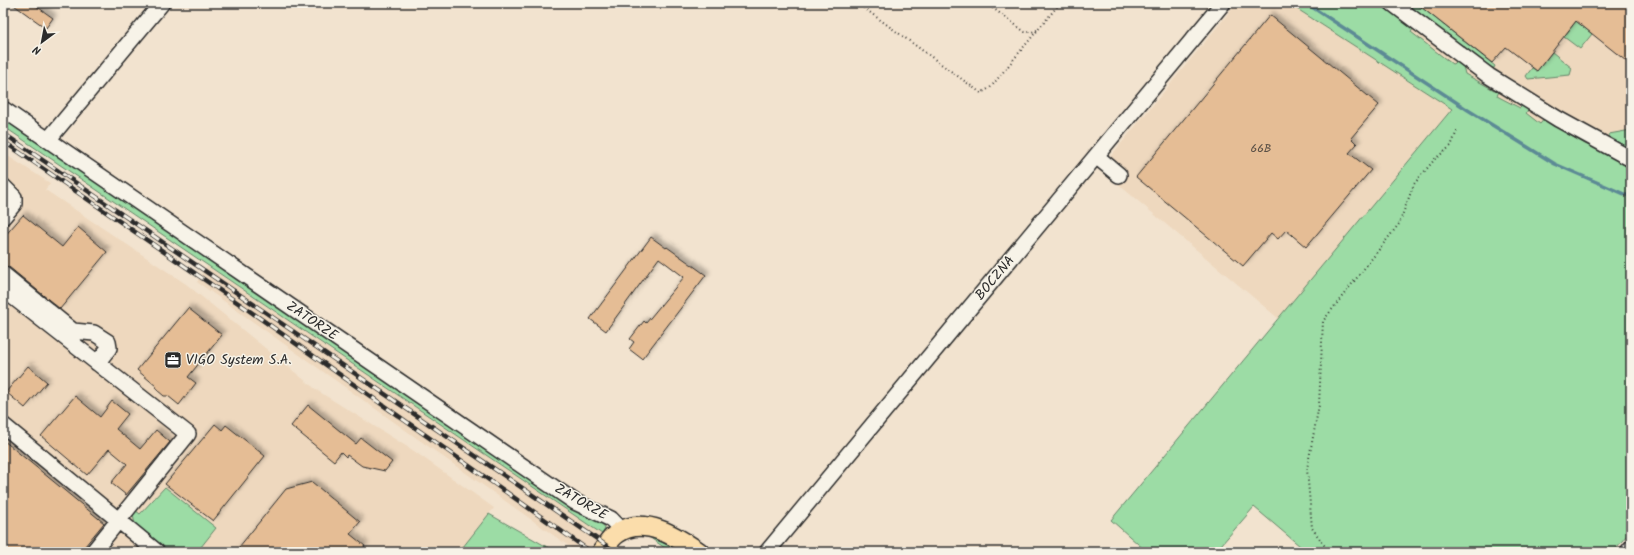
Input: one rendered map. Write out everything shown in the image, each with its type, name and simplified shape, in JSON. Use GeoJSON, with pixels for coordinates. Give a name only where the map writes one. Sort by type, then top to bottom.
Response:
{"type":"FeatureCollection","features":[{"type":"Feature","properties":{"kind":"main road"},"geometry":{"type":"LineString","coordinates":[[602,552],[614,536],[622,530],[638,527],[657,529],[677,538],[699,552]]}},
{"type":"Feature","properties":{"kind":"street"},"geometry":{"type":"LineString","coordinates":[[48,140],[162,3]]}},
{"type":"Feature","properties":{"kind":"street","name":"BOCZNA"},"geometry":{"type":"LineString","coordinates":[[767,552],[1222,3]]}},
{"type":"Feature","properties":{"kind":"street"},"geometry":{"type":"LineString","coordinates":[[1392,3],[1489,76],[1558,119],[1631,159]]}},
{"type":"Feature","properties":{"kind":"street","name":"ZATORZE"},"geometry":{"type":"LineString","coordinates":[[3,109],[575,502],[615,521],[622,530]]}},
{"type":"Feature","properties":{"kind":"street"},"geometry":{"type":"LineString","coordinates":[[1096,156],[1119,175]]}},
{"type":"Feature","properties":{"kind":"street"},"geometry":{"type":"LineString","coordinates":[[3,186],[14,197],[14,204],[3,217]]}},
{"type":"Feature","properties":{"kind":"street"},"geometry":{"type":"LineString","coordinates":[[3,274],[73,331],[94,333],[108,342],[108,348],[97,363]]}},
{"type":"Feature","properties":{"kind":"street"},"geometry":{"type":"LineString","coordinates":[[3,289],[188,434],[93,552]]}},
{"type":"Feature","properties":{"kind":"street"},"geometry":{"type":"LineString","coordinates":[[3,425],[157,552]]}},
{"type":"Feature","properties":{"kind":"street"},"geometry":{"type":"LineString","coordinates":[[1628,552],[1631,548]]}},
{"type":"Feature","properties":{"kind":"path"},"geometry":{"type":"LineString","coordinates":[[857,3],[981,93],[990,88],[1060,3]]}},
{"type":"Feature","properties":{"kind":"path"},"geometry":{"type":"LineString","coordinates":[[986,3],[1025,32],[1038,30]]}},
{"type":"Feature","properties":{"kind":"path"},"geometry":{"type":"LineString","coordinates":[[1329,552],[1312,528],[1307,469],[1319,405],[1322,320],[1399,224],[1414,184],[1435,159],[1451,146],[1457,131]]}},
{"type":"Feature","properties":{"kind":"shaded area"},"geometry":{"type":"Polygon","coordinates":[[[1237,3],[1288,3],[1452,109],[1279,319],[1100,169],[1237,3]]]}},
{"type":"Feature","properties":{"kind":"shaded area"},"geometry":{"type":"Polygon","coordinates":[[[1323,3],[1631,3],[1631,187],[1323,3]]]}},
{"type":"Feature","properties":{"kind":"shaded area"},"geometry":{"type":"Polygon","coordinates":[[[3,153],[50,183],[45,190],[186,284],[318,391],[414,451],[494,508],[459,552],[3,552],[3,153]]]}},
{"type":"Feature","properties":{"kind":"shaded area"},"geometry":{"type":"Polygon","coordinates":[[[207,266],[628,552],[577,552],[197,282],[207,266]]]}},
{"type":"Feature","properties":{"kind":"green space"},"geometry":{"type":"Polygon","coordinates":[[[1288,3],[1382,3],[1412,27],[1413,29],[1411,32],[1452,64],[1457,62],[1463,66],[1465,74],[1494,90],[1499,87],[1500,89],[1497,96],[1520,108],[1522,103],[1531,106],[1526,113],[1540,124],[1546,117],[1564,132],[1585,144],[1631,164],[1631,530],[1613,552],[1307,552],[1254,507],[1215,552],[1147,552],[1111,520],[1452,109],[1288,3]]]}},
{"type":"Feature","properties":{"kind":"green space"},"geometry":{"type":"Polygon","coordinates":[[[1401,3],[1416,3],[1495,66],[1494,68],[1488,68],[1401,3]]]}},
{"type":"Feature","properties":{"kind":"green space"},"geometry":{"type":"Polygon","coordinates":[[[1576,21],[1592,34],[1580,49],[1564,37],[1576,21]]]}},
{"type":"Feature","properties":{"kind":"green space"},"geometry":{"type":"Polygon","coordinates":[[[1552,52],[1572,68],[1570,75],[1528,79],[1526,76],[1532,68],[1537,71],[1552,52]]]}},
{"type":"Feature","properties":{"kind":"green space"},"geometry":{"type":"Polygon","coordinates":[[[3,119],[557,498],[590,518],[602,523],[605,529],[602,534],[3,126],[3,119]]]}},
{"type":"Feature","properties":{"kind":"green space"},"geometry":{"type":"Polygon","coordinates":[[[1631,130],[1631,150],[1609,140],[1609,134],[1631,130]]]}},
{"type":"Feature","properties":{"kind":"green space"},"geometry":{"type":"Polygon","coordinates":[[[165,487],[216,528],[197,552],[167,552],[135,526],[133,514],[135,510],[140,514],[165,487]]]}},
{"type":"Feature","properties":{"kind":"green space"},"geometry":{"type":"Polygon","coordinates":[[[489,514],[556,552],[459,552],[489,514]]]}},
{"type":"Feature","properties":{"kind":"green space"},"geometry":{"type":"Polygon","coordinates":[[[646,535],[657,538],[684,552],[667,552],[668,550],[646,535]]]}},
{"type":"Feature","properties":{"kind":"building"},"geometry":{"type":"Polygon","coordinates":[[[11,3],[32,3],[53,18],[46,28],[11,3]]]}},
{"type":"Feature","properties":{"kind":"building"},"geometry":{"type":"Polygon","coordinates":[[[1416,3],[1631,3],[1631,65],[1576,21],[1537,71],[1506,47],[1492,63],[1416,3]]]}},
{"type":"Feature","properties":{"kind":"building"},"geometry":{"type":"Polygon","coordinates":[[[1270,15],[1379,105],[1351,138],[1357,144],[1349,153],[1371,170],[1306,247],[1286,230],[1278,239],[1271,233],[1243,266],[1136,177],[1270,15]]]}},
{"type":"Feature","properties":{"kind":"building"},"geometry":{"type":"Polygon","coordinates":[[[23,215],[62,247],[78,227],[107,252],[60,309],[9,267],[3,265],[3,238],[23,215]]]}},
{"type":"Feature","properties":{"kind":"building"},"geometry":{"type":"Polygon","coordinates":[[[651,237],[706,275],[642,359],[629,349],[634,342],[630,339],[644,321],[646,323],[684,277],[659,258],[606,331],[590,319],[651,237]]]}},
{"type":"Feature","properties":{"kind":"building","name":"VIGO System S.A."},"geometry":{"type":"Polygon","coordinates":[[[188,308],[222,335],[188,377],[196,383],[179,405],[168,396],[164,396],[157,390],[156,386],[137,370],[188,308]]]}},
{"type":"Feature","properties":{"kind":"building"},"geometry":{"type":"Polygon","coordinates":[[[28,366],[47,382],[25,408],[6,392],[28,366]]]}},
{"type":"Feature","properties":{"kind":"building"},"geometry":{"type":"Polygon","coordinates":[[[75,396],[100,417],[112,401],[128,414],[116,429],[140,449],[156,430],[170,442],[126,495],[111,483],[127,464],[109,449],[87,475],[41,436],[75,396]]]}},
{"type":"Feature","properties":{"kind":"building"},"geometry":{"type":"Polygon","coordinates":[[[308,405],[356,444],[361,438],[392,462],[385,471],[362,466],[347,455],[346,457],[341,452],[334,461],[291,426],[308,405]]]}},
{"type":"Feature","properties":{"kind":"building"},"geometry":{"type":"Polygon","coordinates":[[[215,424],[222,430],[226,425],[265,456],[213,521],[165,484],[215,424]]]}},
{"type":"Feature","properties":{"kind":"building"},"geometry":{"type":"Polygon","coordinates":[[[3,440],[104,523],[80,552],[3,552],[3,440]]]}},
{"type":"Feature","properties":{"kind":"building"},"geometry":{"type":"Polygon","coordinates":[[[312,482],[360,522],[350,534],[365,546],[360,552],[235,552],[286,489],[312,482]]]}},
{"type":"Feature","properties":{"kind":"waterway"},"geometry":{"type":"LineString","coordinates":[[1306,3],[1468,110],[1555,164],[1631,197]]}},
{"type":"Feature","properties":{"kind":"railway"},"geometry":{"type":"LineString","coordinates":[[3,133],[616,552]]}},
{"type":"Feature","properties":{"kind":"railway"},"geometry":{"type":"LineString","coordinates":[[3,141],[244,307],[591,552]]}},
{"type":"Feature","properties":{"kind":"place","name":"VIGO System S.A."},"geometry":{"type":"Point","coordinates":[173,360]}}]}
